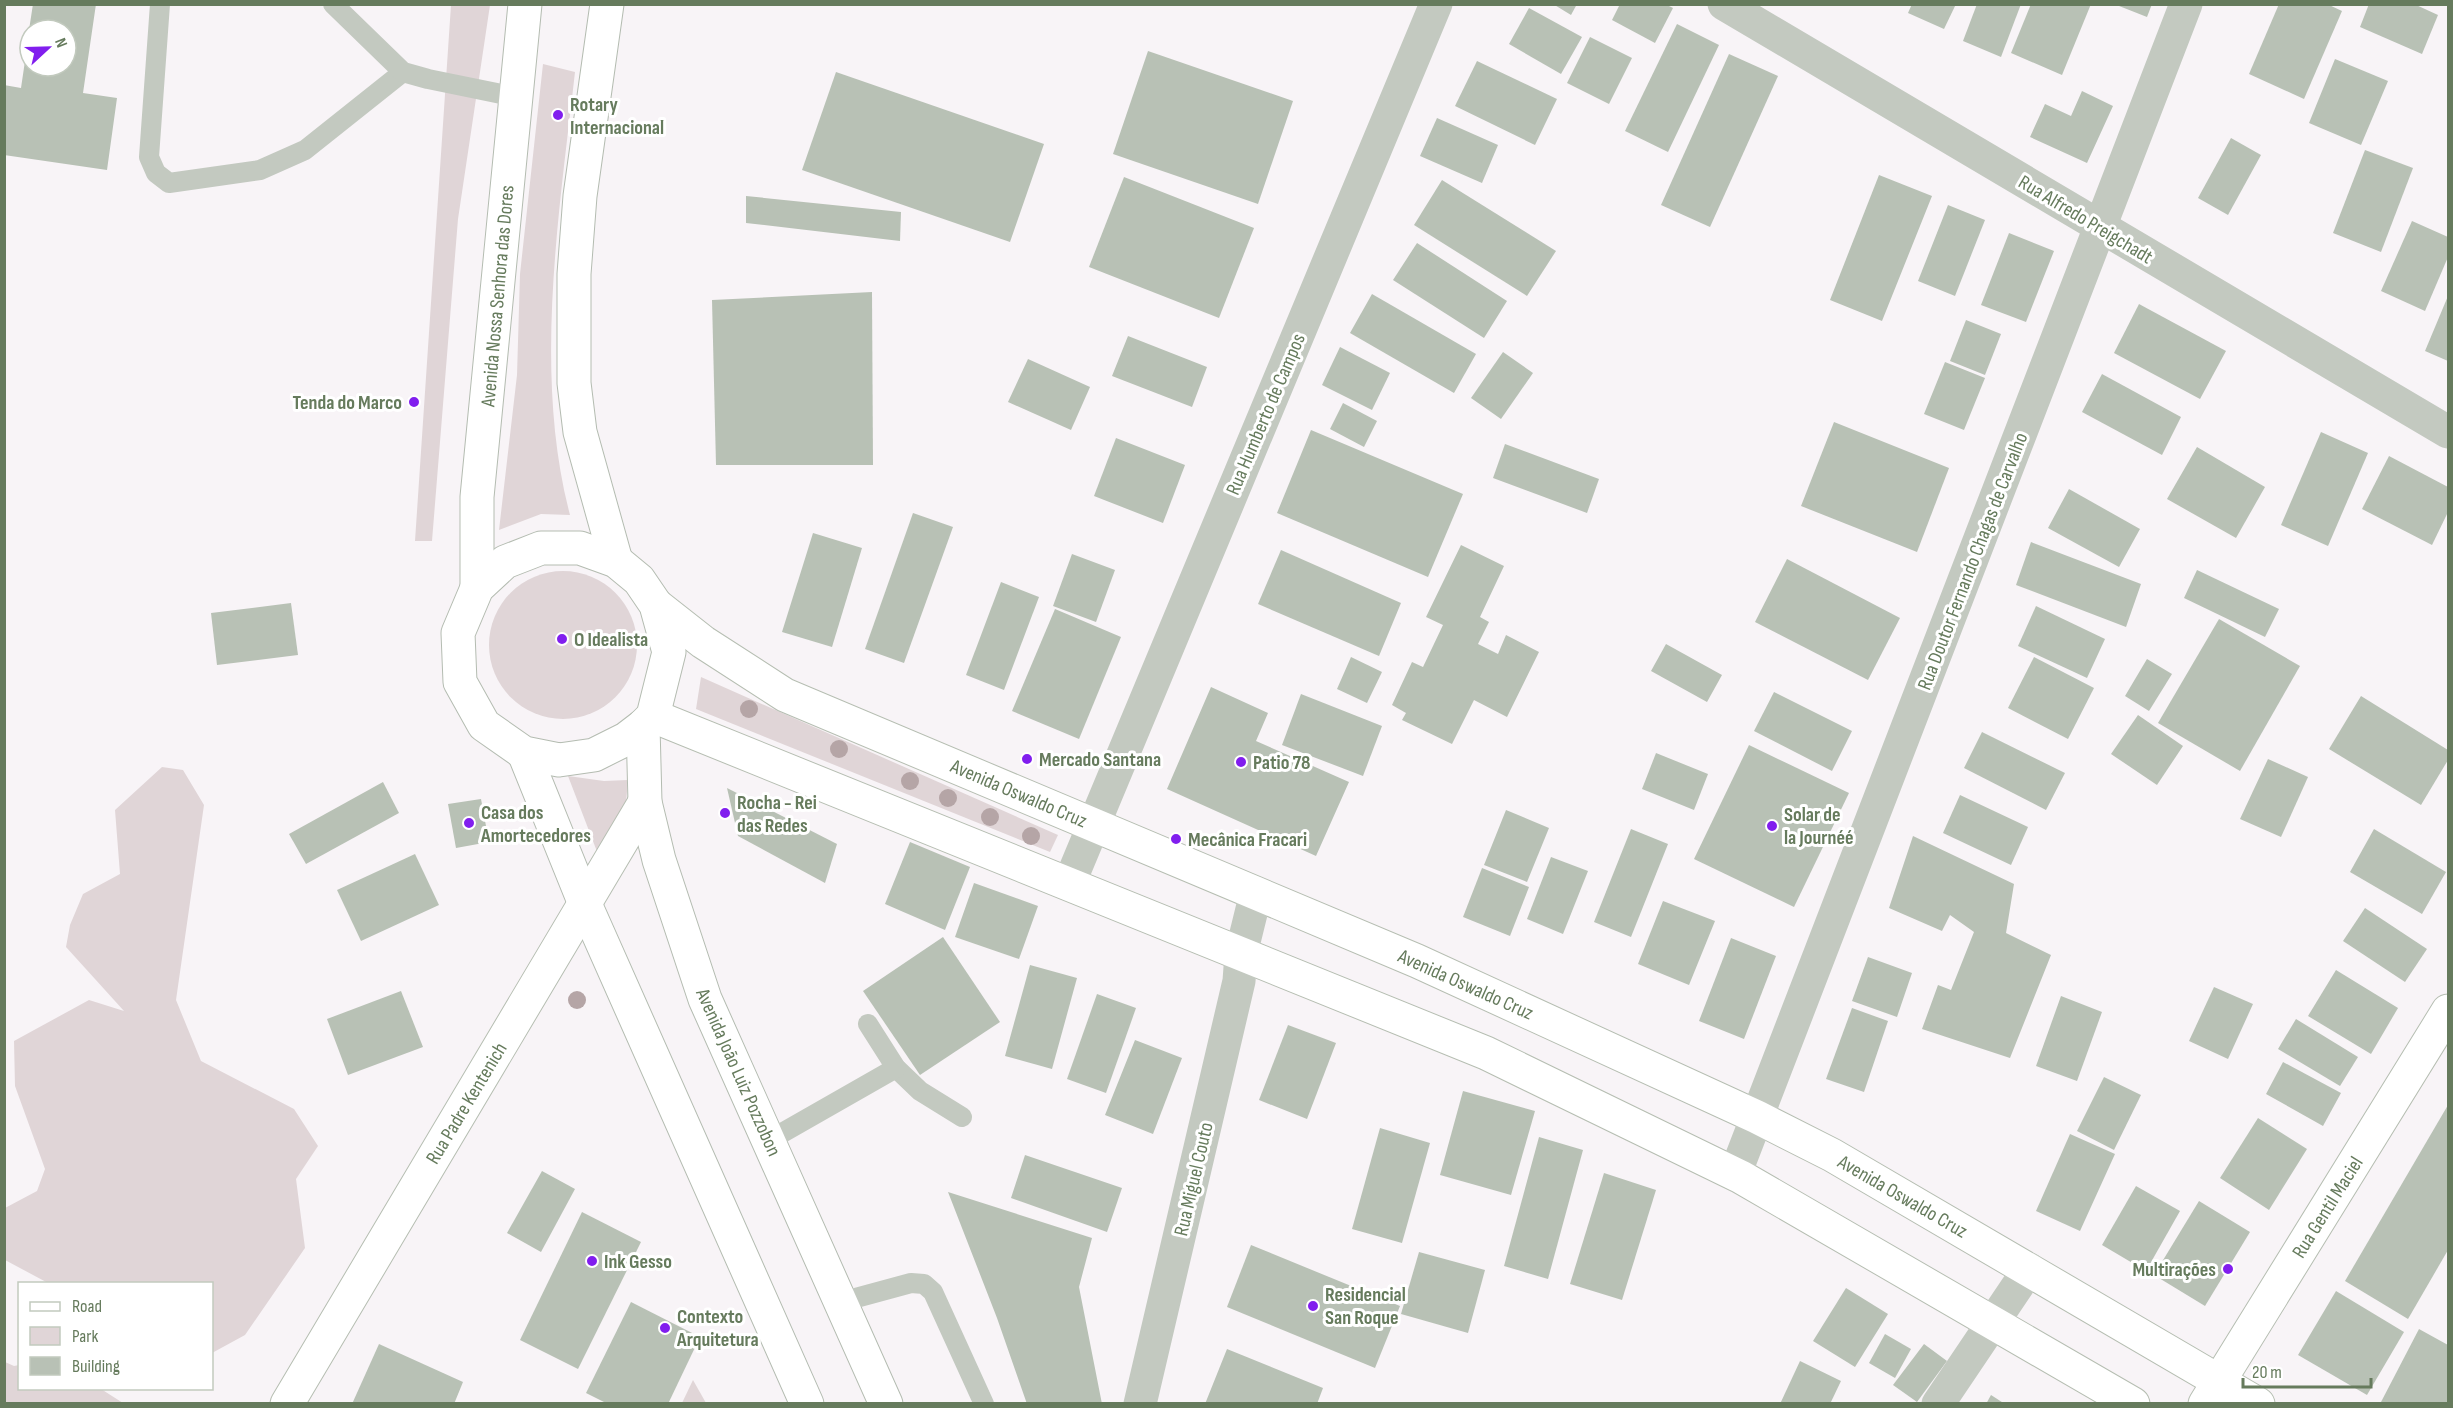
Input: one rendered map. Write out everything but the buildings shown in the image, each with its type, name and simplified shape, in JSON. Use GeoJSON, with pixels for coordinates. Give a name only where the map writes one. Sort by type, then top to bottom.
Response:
{"type":"FeatureCollection","features":[{"type":"Feature","properties":{"kind":"street","name":"Avenida Nossa Senhora das Dores"},"geometry":{"type":"LineString","coordinates":[[477,588],[477,497],[525,4]]}},
{"type":"Feature","properties":{"kind":"street"},"geometry":{"type":"LineString","coordinates":[[607,4],[580,196],[574,274],[574,383],[579,432],[616,561]]}},
{"type":"Feature","properties":{"kind":"street","name":"Rua Humberto de Campos"},"geometry":{"type":"LineString","coordinates":[[1069,884],[1436,4]]}},
{"type":"Feature","properties":{"kind":"street","name":"Rua Alfredo Preigchadt"},"geometry":{"type":"LineString","coordinates":[[1724,4],[2448,432]]}},
{"type":"Feature","properties":{"kind":"street","name":"Rua Doutor Fernando Chagas de Carvalho"},"geometry":{"type":"LineString","coordinates":[[1735,1174],[2186,4]]}},
{"type":"Feature","properties":{"kind":"street"},"geometry":{"type":"LineString","coordinates":[[541,548],[580,548],[616,561],[639,580],[656,605],[669,652],[648,721],[626,739],[594,755],[559,760],[524,753],[484,725],[460,682],[458,633],[477,588],[505,562],[541,548]]}},
{"type":"Feature","properties":{"kind":"street","name":"Avenida Oswaldo Cruz"},"geometry":{"type":"LineString","coordinates":[[656,605],[703,642],[785,695],[1417,960],[1757,1117],[1832,1155],[2029,1269],[2212,1392],[2258,1404]]}},
{"type":"Feature","properties":{"kind":"street"},"geometry":{"type":"LineString","coordinates":[[648,721],[1069,884],[1486,1053],[1735,1174],[2133,1404]]}},
{"type":"Feature","properties":{"kind":"street","name":"Avenida João Luiz Pozzobon"},"geometry":{"type":"LineString","coordinates":[[648,721],[645,802],[659,860],[705,999],[886,1404]]}},
{"type":"Feature","properties":{"kind":"street"},"geometry":{"type":"LineString","coordinates":[[524,753],[585,904],[807,1404]]}},
{"type":"Feature","properties":{"kind":"street","name":"Rua Padre Kentenich"},"geometry":{"type":"LineString","coordinates":[[287,1404],[645,802]]}},
{"type":"Feature","properties":{"kind":"street","name":"Rua Miguel Couto"},"geometry":{"type":"LineString","coordinates":[[1140,1404],[1239,981],[1241,954],[1256,892]]}},
{"type":"Feature","properties":{"kind":"street","name":"Rua Gentil Maciel"},"geometry":{"type":"LineString","coordinates":[[2212,1392],[2448,1011]]}},
{"type":"Feature","properties":{"kind":"street"},"geometry":{"type":"LineString","coordinates":[[1938,1404],[2029,1269]]}},
{"type":"Feature","properties":{"kind":"lane"},"geometry":{"type":"LineString","coordinates":[[160,4],[149,157],[156,173],[169,183],[260,170],[305,150],[403,72]]}},
{"type":"Feature","properties":{"kind":"lane"},"geometry":{"type":"LineString","coordinates":[[333,4],[403,72],[516,97]]}},
{"type":"Feature","properties":{"kind":"lane"},"geometry":{"type":"LineString","coordinates":[[868,1024],[896,1068],[920,1090],[962,1117]]}},
{"type":"Feature","properties":{"kind":"lane"},"geometry":{"type":"LineString","coordinates":[[768,1141],[896,1068]]}},
{"type":"Feature","properties":{"kind":"lane"},"geometry":{"type":"LineString","coordinates":[[841,1302],[911,1283],[924,1284],[933,1292],[984,1404]]}},
{"type":"Feature","properties":{"kind":"green space"},"geometry":{"type":"Polygon","coordinates":[[[451,5],[490,5],[458,219],[432,541],[415,541],[451,5]]]}},
{"type":"Feature","properties":{"kind":"green space"},"geometry":{"type":"Polygon","coordinates":[[[543,64],[575,72],[557,238],[551,351],[553,406],[559,461],[570,515],[541,514],[499,530],[517,375],[520,274],[543,64]]]}},
{"type":"Feature","properties":{"kind":"green space"},"geometry":{"type":"Polygon","coordinates":[[[563,571],[577,572],[591,577],[604,583],[615,593],[625,604],[631,617],[636,631],[636,659],[631,673],[625,686],[615,697],[604,707],[591,713],[577,718],[563,719],[549,718],[535,713],[522,707],[511,697],[501,686],[495,673],[490,659],[489,645],[490,631],[495,617],[501,604],[511,593],[522,583],[535,577],[549,572],[563,571]]]}},
{"type":"Feature","properties":{"kind":"green space"},"geometry":{"type":"Polygon","coordinates":[[[701,677],[1058,835],[1050,852],[696,709],[701,677]]]}},
{"type":"Feature","properties":{"kind":"green space"},"geometry":{"type":"Polygon","coordinates":[[[162,767],[183,770],[204,805],[176,1000],[201,1061],[294,1109],[318,1146],[296,1179],[305,1248],[245,1335],[213,1352],[213,1282],[46,1282],[5,1260],[5,1208],[37,1191],[45,1169],[15,1086],[14,1041],[89,1000],[124,1011],[66,947],[70,925],[83,894],[120,874],[115,810],[162,767]]]}},
{"type":"Feature","properties":{"kind":"green space"},"geometry":{"type":"Polygon","coordinates":[[[568,776],[604,781],[628,780],[626,803],[601,862],[568,776]]]}},
{"type":"Feature","properties":{"kind":"green space"},"geometry":{"type":"Polygon","coordinates":[[[5,1362],[18,1365],[18,1390],[103,1390],[123,1403],[5,1403],[5,1362]]]}},
{"type":"Feature","properties":{"kind":"green space"},"geometry":{"type":"Polygon","coordinates":[[[693,1380],[706,1403],[682,1403],[693,1380]]]}},
{"type":"Feature","properties":{"kind":"place","name":"Rotary Internacional"},"geometry":{"type":"Point","coordinates":[558,115]}},
{"type":"Feature","properties":{"kind":"place","name":"Tenda do Marco"},"geometry":{"type":"Point","coordinates":[414,402]}},
{"type":"Feature","properties":{"kind":"place","name":"O Idealista"},"geometry":{"type":"Point","coordinates":[562,639]}},
{"type":"Feature","properties":{"kind":"place","name":"Mercado Santana"},"geometry":{"type":"Point","coordinates":[1027,759]}},
{"type":"Feature","properties":{"kind":"place","name":"Patio 78"},"geometry":{"type":"Point","coordinates":[1241,762]}},
{"type":"Feature","properties":{"kind":"place","name":"Rocha - Rei das Redes"},"geometry":{"type":"Point","coordinates":[725,813]}},
{"type":"Feature","properties":{"kind":"place","name":"Casa dos Amortecedores"},"geometry":{"type":"Point","coordinates":[469,823]}},
{"type":"Feature","properties":{"kind":"place","name":"Solar de la Journéé"},"geometry":{"type":"Point","coordinates":[1772,826]}},
{"type":"Feature","properties":{"kind":"place","name":"Mecânica Fracari"},"geometry":{"type":"Point","coordinates":[1176,839]}},
{"type":"Feature","properties":{"kind":"place","name":"Ink Gesso"},"geometry":{"type":"Point","coordinates":[592,1261]}},
{"type":"Feature","properties":{"kind":"place","name":"Multirações"},"geometry":{"type":"Point","coordinates":[2228,1269]}},
{"type":"Feature","properties":{"kind":"place","name":"Residencial San Roque"},"geometry":{"type":"Point","coordinates":[1313,1306]}},
{"type":"Feature","properties":{"kind":"place","name":"Contexto Arquitetura"},"geometry":{"type":"Point","coordinates":[665,1328]}}]}
